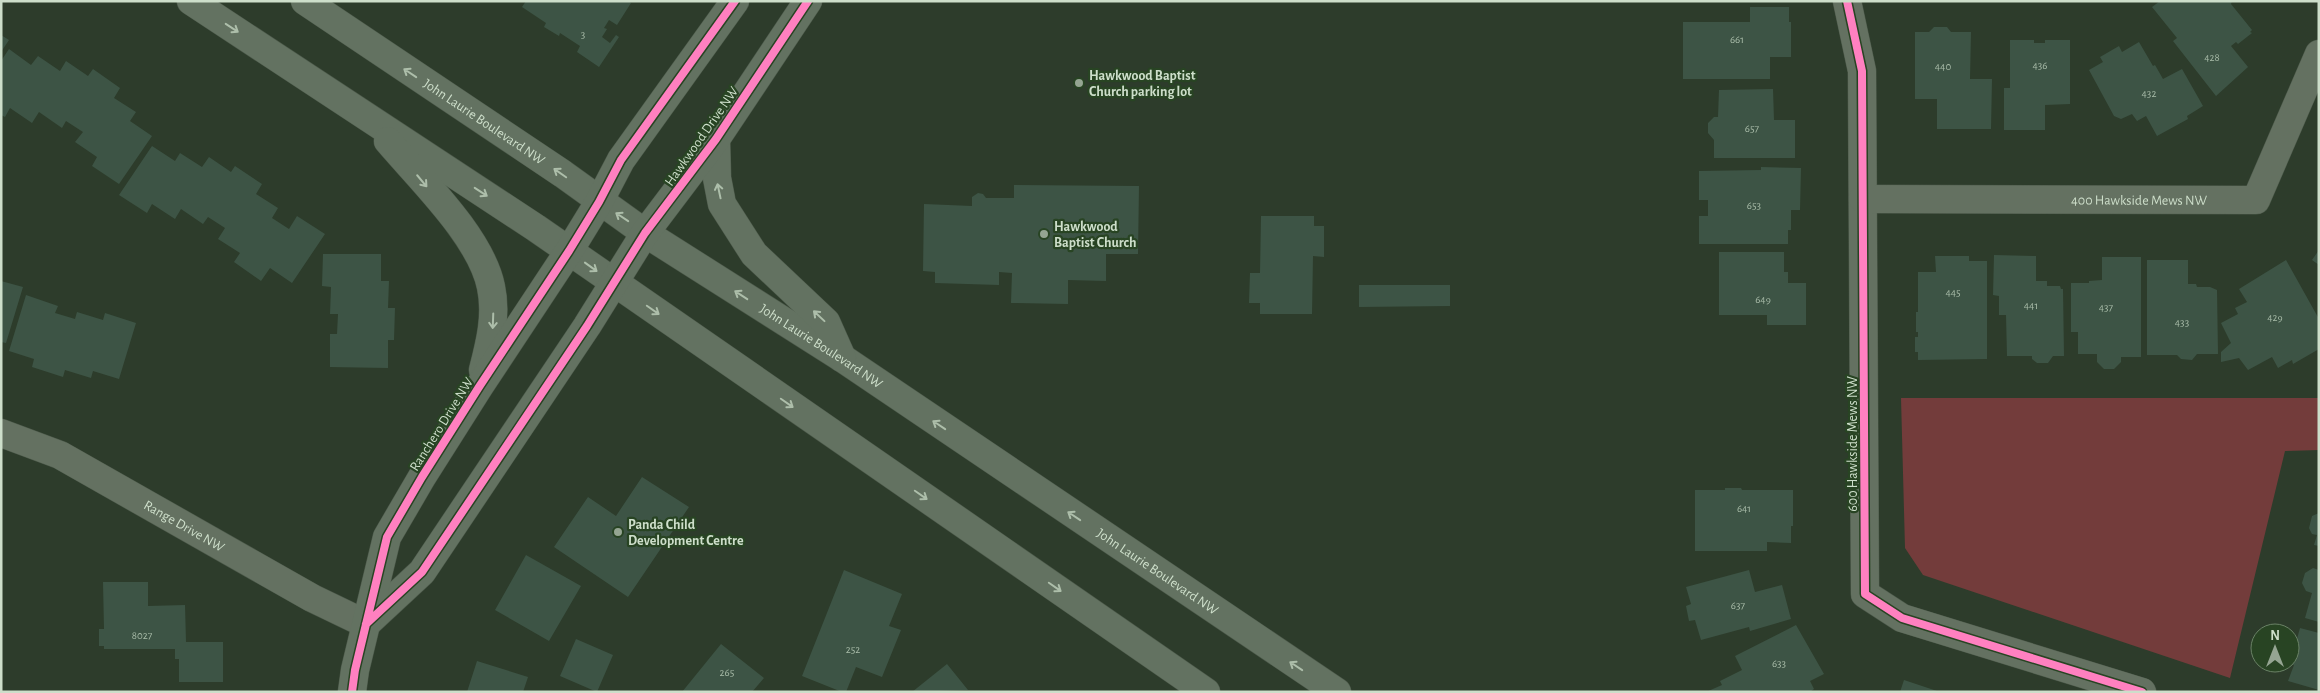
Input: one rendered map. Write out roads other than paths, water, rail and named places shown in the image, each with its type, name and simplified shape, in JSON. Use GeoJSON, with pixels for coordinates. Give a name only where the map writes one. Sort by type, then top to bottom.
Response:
{"type":"FeatureCollection","features":[{"type":"Feature","properties":{"kind":"main road"},"geometry":{"type":"LineString","coordinates":[[191,1],[569,251],[1206,692]]}},
{"type":"Feature","properties":{"kind":"main road","name":"John Laurie Boulevard NW"},"geometry":{"type":"LineString","coordinates":[[305,1],[563,174],[599,202],[645,233],[842,358],[1337,692]]}},
{"type":"Feature","properties":{"kind":"main road"},"geometry":{"type":"LineString","coordinates":[[569,251],[599,202],[621,160],[735,1]]}},
{"type":"Feature","properties":{"kind":"main road","name":"Hawkwood Drive NW"},"geometry":{"type":"LineString","coordinates":[[613,283],[645,233],[716,138],[808,1]]}},
{"type":"Feature","properties":{"kind":"main road"},"geometry":{"type":"LineString","coordinates":[[367,118],[472,240],[484,264],[491,287],[492,333],[479,387]]}},
{"type":"Feature","properties":{"kind":"main road"},"geometry":{"type":"LineString","coordinates":[[716,138],[717,178],[722,204],[754,254],[826,322],[842,358]]}},
{"type":"Feature","properties":{"kind":"main road","name":"Ranchero Drive NW"},"geometry":{"type":"LineString","coordinates":[[352,692],[355,670],[387,538],[422,477],[479,387],[569,251]]}},
{"type":"Feature","properties":{"kind":"main road"},"geometry":{"type":"LineString","coordinates":[[366,624],[422,572],[587,326],[613,283]]}},
{"type":"Feature","properties":{"kind":"street","name":"600 Hawkside Mews NW"},"geometry":{"type":"LineString","coordinates":[[1848,1],[1862,72],[1865,594],[1902,618],[2142,692]]}},
{"type":"Feature","properties":{"kind":"street","name":"400 Hawkside Mews NW"},"geometry":{"type":"LineString","coordinates":[[1863,199],[2256,200],[2319,54]]}},
{"type":"Feature","properties":{"kind":"street","name":"Range Drive NW"},"geometry":{"type":"LineString","coordinates":[[1,433],[60,455],[312,598],[366,624]]}},
{"type":"Feature","properties":{"kind":"place","name":"Hawkwood Baptist Church parking lot"},"geometry":{"type":"Point","coordinates":[1079,83]}},
{"type":"Feature","properties":{"kind":"place","name":"Hawkwood Baptist Church"},"geometry":{"type":"Point","coordinates":[1044,234]}},
{"type":"Feature","properties":{"kind":"place","name":"Panda Child Development Centre"},"geometry":{"type":"Point","coordinates":[618,532]}}]}
